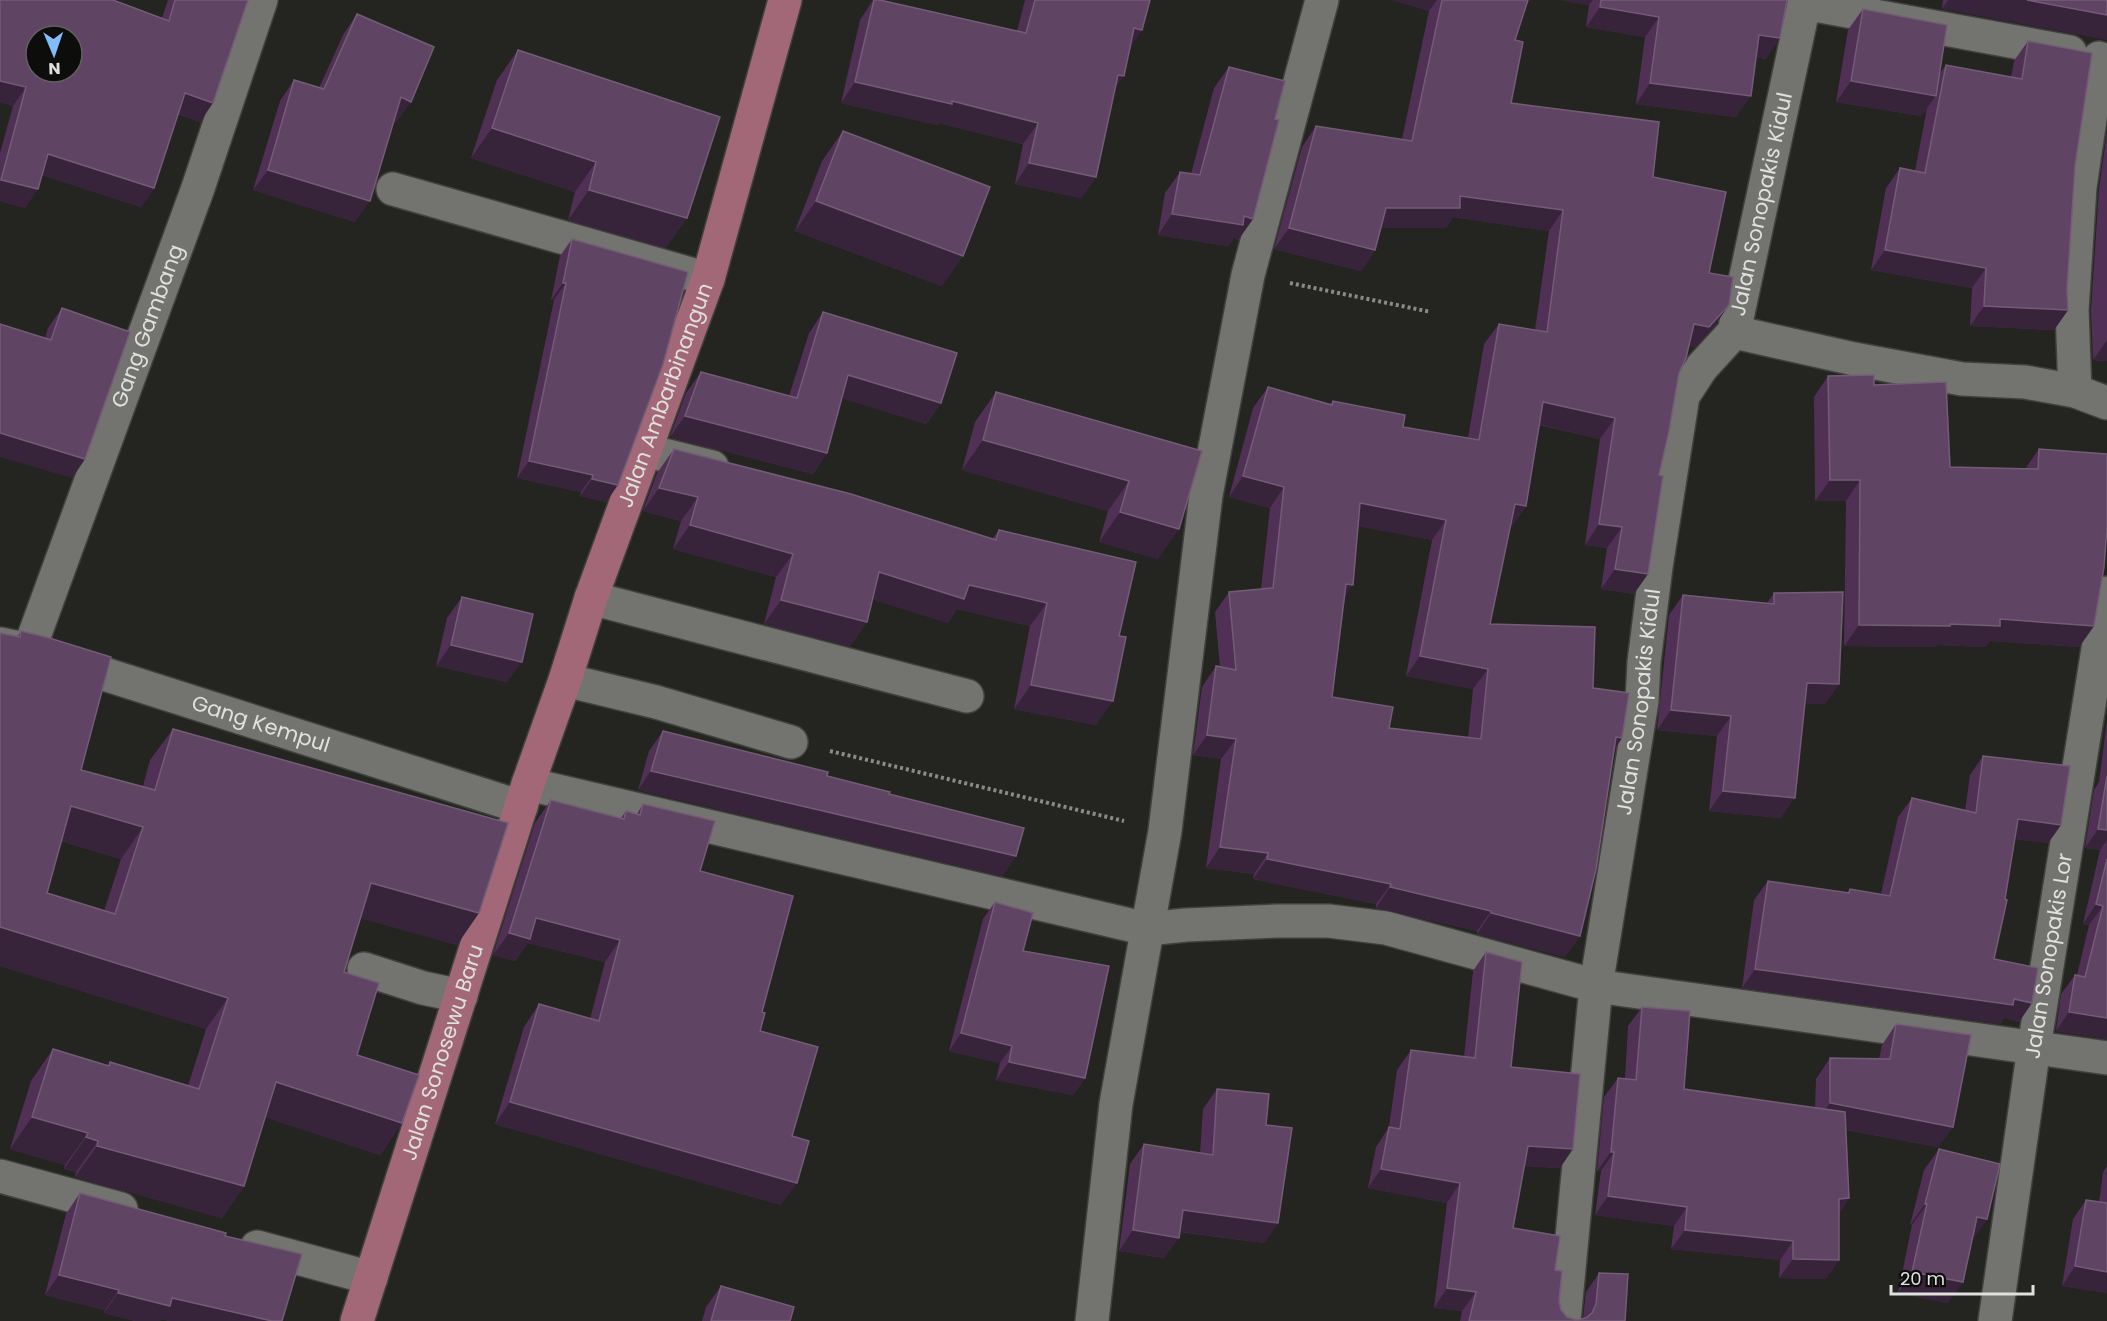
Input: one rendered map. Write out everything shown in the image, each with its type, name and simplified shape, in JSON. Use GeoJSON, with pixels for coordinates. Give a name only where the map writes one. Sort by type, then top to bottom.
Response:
{"type":"FeatureCollection","features":[{"type":"Feature","properties":{"kind":"main road","name":"Jalan Ambarbinangun"},"geometry":{"type":"LineString","coordinates":[[525,796],[591,598],[708,279],[785,0]]}},
{"type":"Feature","properties":{"kind":"main road","name":"Jalan Sonosewu Baru"},"geometry":{"type":"LineString","coordinates":[[357,1321],[525,796]]}},
{"type":"Feature","properties":{"kind":"street","name":"Gang Gambang"},"geometry":{"type":"LineString","coordinates":[[14,647],[198,188],[261,0]]}},
{"type":"Feature","properties":{"kind":"street"},"geometry":{"type":"LineString","coordinates":[[1092,1321],[1116,1104],[1165,831],[1206,495],[1248,275],[1322,0]]}},
{"type":"Feature","properties":{"kind":"street"},"geometry":{"type":"LineString","coordinates":[[1804,2],[2103,58],[2080,187],[2072,310],[2075,391]]}},
{"type":"Feature","properties":{"kind":"street","name":"Jalan Sonopakis Kidul"},"geometry":{"type":"LineString","coordinates":[[1564,1321],[1596,986],[1642,701],[1644,662],[1656,567],[1683,396],[1702,368],[1734,332],[1804,2]]}},
{"type":"Feature","properties":{"kind":"street"},"geometry":{"type":"LineString","coordinates":[[393,189],[708,279]]}},
{"type":"Feature","properties":{"kind":"street"},"geometry":{"type":"LineString","coordinates":[[1734,332],[1854,359],[1962,379],[2025,382],[2075,391],[2107,403]]}},
{"type":"Feature","properties":{"kind":"street"},"geometry":{"type":"LineString","coordinates":[[644,450],[745,476]]}},
{"type":"Feature","properties":{"kind":"street","name":"Jalan Sonopakis Lor"},"geometry":{"type":"LineString","coordinates":[[1995,1321],[2034,1047],[2107,593]]}},
{"type":"Feature","properties":{"kind":"street"},"geometry":{"type":"LineString","coordinates":[[591,598],[967,696]]}},
{"type":"Feature","properties":{"kind":"street","name":"Gang Kempul"},"geometry":{"type":"LineString","coordinates":[[14,647],[525,796],[1147,929],[1186,925],[1329,921],[1386,928],[1596,986]]}},
{"type":"Feature","properties":{"kind":"street"},"geometry":{"type":"LineString","coordinates":[[565,680],[656,702],[791,742]]}},
{"type":"Feature","properties":{"kind":"street"},"geometry":{"type":"LineString","coordinates":[[364,969],[423,988],[461,996]]}},
{"type":"Feature","properties":{"kind":"street"},"geometry":{"type":"LineString","coordinates":[[1596,986],[2107,1058]]}},
{"type":"Feature","properties":{"kind":"street"},"geometry":{"type":"LineString","coordinates":[[0,1176],[146,1216]]}},
{"type":"Feature","properties":{"kind":"street"},"geometry":{"type":"LineString","coordinates":[[225,1238],[371,1278]]}},
{"type":"Feature","properties":{"kind":"path"},"geometry":{"type":"LineString","coordinates":[[1248,275],[1431,312]]}},
{"type":"Feature","properties":{"kind":"path"},"geometry":{"type":"LineString","coordinates":[[791,742],[1165,831]]}},
{"type":"Feature","properties":{"kind":"building"},"geometry":{"type":"Polygon","coordinates":[[[0,0],[113,0],[169,21],[175,0],[248,0],[213,103],[185,93],[154,188],[48,154],[38,189],[1,180],[26,87],[0,81],[0,0]]]}},
{"type":"Feature","properties":{"kind":"building"},"geometry":{"type":"Polygon","coordinates":[[[874,0],[1026,33],[1035,0],[1150,0],[1142,30],[1134,28],[1124,76],[1118,75],[1096,177],[1029,163],[1038,123],[952,101],[952,104],[855,82],[874,0]]]}},
{"type":"Feature","properties":{"kind":"building"},"geometry":{"type":"Polygon","coordinates":[[[1442,0],[1528,0],[1515,40],[1523,42],[1511,103],[1659,122],[1653,177],[1726,192],[1709,273],[1733,277],[1729,305],[1709,327],[1694,324],[1686,358],[1679,373],[1659,475],[1663,476],[1648,574],[1615,569],[1622,527],[1599,524],[1615,418],[1543,402],[1526,506],[1515,504],[1490,624],[1595,627],[1593,688],[1629,693],[1622,738],[1616,737],[1596,869],[1580,936],[1491,913],[1491,911],[1390,887],[1391,884],[1267,859],[1268,853],[1220,847],[1236,739],[1207,735],[1216,666],[1236,670],[1229,592],[1273,588],[1284,487],[1243,476],[1268,387],[1332,405],[1333,401],[1405,415],[1403,427],[1479,440],[1499,324],[1547,332],[1563,210],[1460,196],[1460,208],[1386,208],[1375,250],[1289,228],[1316,126],[1412,141],[1442,0]],[[1360,503],[1353,585],[1346,584],[1332,697],[1393,707],[1389,728],[1481,739],[1488,669],[1420,656],[1446,520],[1360,503]]]}},
{"type":"Feature","properties":{"kind":"building"},"geometry":{"type":"Polygon","coordinates":[[[1601,0],[1787,0],[1780,38],[1759,35],[1751,96],[1650,83],[1659,17],[1600,7],[1601,0]]]}},
{"type":"Feature","properties":{"kind":"building"},"geometry":{"type":"Polygon","coordinates":[[[2027,0],[2107,0],[2107,15],[2027,0]]]}},
{"type":"Feature","properties":{"kind":"building"},"geometry":{"type":"Polygon","coordinates":[[[1863,9],[1947,25],[1936,96],[1851,81],[1863,9]]]}},
{"type":"Feature","properties":{"kind":"building"},"geometry":{"type":"Polygon","coordinates":[[[357,14],[434,47],[411,102],[401,97],[370,201],[268,170],[294,80],[324,89],[357,14]]]}},
{"type":"Feature","properties":{"kind":"building"},"geometry":{"type":"Polygon","coordinates":[[[2028,41],[2092,53],[2075,166],[2067,289],[2068,310],[1984,306],[1986,268],[1885,250],[1900,168],[1925,173],[1946,65],[2022,79],[2028,41]]]}},
{"type":"Feature","properties":{"kind":"building"},"geometry":{"type":"Polygon","coordinates":[[[518,50],[720,117],[687,218],[589,190],[596,162],[492,128],[518,50]]]}},
{"type":"Feature","properties":{"kind":"building"},"geometry":{"type":"Polygon","coordinates":[[[1229,67],[1285,81],[1275,119],[1279,120],[1253,219],[1244,216],[1243,225],[1172,214],[1180,172],[1200,175],[1229,67]]]}},
{"type":"Feature","properties":{"kind":"building"},"geometry":{"type":"Polygon","coordinates":[[[843,131],[990,187],[963,256],[816,201],[843,131]]]}},
{"type":"Feature","properties":{"kind":"building"},"geometry":{"type":"Polygon","coordinates":[[[572,239],[688,272],[663,364],[618,485],[592,479],[593,475],[529,461],[566,283],[563,283],[572,239]]]}},
{"type":"Feature","properties":{"kind":"building"},"geometry":{"type":"Polygon","coordinates":[[[62,308],[130,332],[85,459],[0,433],[0,324],[51,340],[62,308]]]}},
{"type":"Feature","properties":{"kind":"building"},"geometry":{"type":"Polygon","coordinates":[[[823,312],[957,353],[941,403],[848,375],[827,453],[685,416],[701,372],[797,398],[823,312]]]}},
{"type":"Feature","properties":{"kind":"building"},"geometry":{"type":"Polygon","coordinates":[[[1874,375],[1874,385],[1946,382],[1950,467],[2038,469],[2039,449],[2107,454],[2107,527],[2104,567],[2094,626],[2000,619],[2000,626],[1859,625],[1860,480],[1830,480],[1828,376],[1874,375]]]}},
{"type":"Feature","properties":{"kind":"building"},"geometry":{"type":"Polygon","coordinates":[[[996,392],[1202,451],[1179,529],[1120,512],[1129,481],[983,440],[996,392]]]}},
{"type":"Feature","properties":{"kind":"building"},"geometry":{"type":"Polygon","coordinates":[[[674,449],[851,494],[996,540],[999,530],[1136,562],[1119,636],[1126,637],[1113,701],[1031,685],[1047,603],[969,585],[964,599],[879,572],[867,622],[781,600],[793,554],[690,525],[698,497],[659,488],[674,449]]]}},
{"type":"Feature","properties":{"kind":"building"},"geometry":{"type":"Polygon","coordinates":[[[1843,592],[1839,684],[1807,683],[1795,798],[1723,791],[1731,716],[1671,710],[1683,595],[1774,604],[1774,593],[1843,592]]]}},
{"type":"Feature","properties":{"kind":"building"},"geometry":{"type":"Polygon","coordinates":[[[462,597],[533,614],[522,662],[451,645],[462,597]]]}},
{"type":"Feature","properties":{"kind":"building"},"geometry":{"type":"Polygon","coordinates":[[[21,631],[111,657],[81,770],[155,790],[173,729],[508,823],[479,913],[371,883],[344,972],[379,983],[357,1055],[419,1075],[402,1123],[276,1082],[244,1186],[97,1146],[98,1141],[86,1137],[88,1133],[32,1117],[53,1049],[109,1066],[110,1062],[199,1089],[228,998],[0,927],[0,633],[20,637],[21,631]],[[71,806],[47,893],[115,914],[143,827],[71,806]]]}},
{"type":"Feature","properties":{"kind":"building"},"geometry":{"type":"Polygon","coordinates":[[[663,731],[828,772],[827,776],[890,792],[889,794],[1024,828],[1016,856],[651,771],[663,731]]]}},
{"type":"Feature","properties":{"kind":"building"},"geometry":{"type":"Polygon","coordinates":[[[1983,756],[2070,766],[2061,825],[2018,819],[2005,899],[2007,900],[1994,959],[2038,968],[2032,1003],[2014,999],[2013,1005],[1755,969],[1768,881],[1849,893],[1850,889],[1890,896],[1912,798],[1976,813],[1983,756]]]}},
{"type":"Feature","properties":{"kind":"building"},"geometry":{"type":"Polygon","coordinates":[[[2107,776],[2107,830],[2098,829],[2107,776]]]}},
{"type":"Feature","properties":{"kind":"building"},"geometry":{"type":"Polygon","coordinates":[[[551,800],[624,819],[626,811],[640,815],[643,804],[715,821],[700,871],[793,896],[762,1012],[765,1013],[760,1031],[818,1047],[792,1136],[809,1141],[797,1183],[510,1102],[539,1004],[599,1021],[620,940],[536,918],[530,939],[509,933],[551,800]]]}},
{"type":"Feature","properties":{"kind":"building"},"geometry":{"type":"Polygon","coordinates":[[[2107,859],[2107,1018],[2069,1012],[2075,975],[2085,977],[2103,906],[2096,904],[2107,859]]]}},
{"type":"Feature","properties":{"kind":"building"},"geometry":{"type":"Polygon","coordinates":[[[995,902],[1033,913],[1023,951],[1109,966],[1085,1078],[1009,1062],[1012,1046],[961,1033],[995,902]]]}},
{"type":"Feature","properties":{"kind":"building"},"geometry":{"type":"Polygon","coordinates":[[[1486,952],[1522,962],[1511,1067],[1580,1074],[1573,1149],[1528,1146],[1513,1228],[1560,1236],[1555,1270],[1562,1271],[1559,1301],[1561,1310],[1567,1317],[1576,1320],[1586,1318],[1592,1313],[1596,1304],[1599,1273],[1628,1274],[1625,1321],[1469,1321],[1476,1292],[1447,1288],[1460,1183],[1381,1169],[1389,1127],[1400,1129],[1411,1050],[1475,1058],[1486,952]]]}},
{"type":"Feature","properties":{"kind":"building"},"geometry":{"type":"Polygon","coordinates":[[[1642,1007],[1690,1011],[1684,1089],[1845,1112],[1849,1198],[1839,1199],[1839,1260],[1793,1259],[1793,1241],[1685,1230],[1687,1207],[1608,1196],[1614,1152],[1611,1152],[1618,1078],[1636,1080],[1642,1007]]]}},
{"type":"Feature","properties":{"kind":"building"},"geometry":{"type":"Polygon","coordinates":[[[1896,1024],[1971,1035],[1953,1127],[1830,1103],[1830,1058],[1890,1059],[1896,1024]]]}},
{"type":"Feature","properties":{"kind":"building"},"geometry":{"type":"Polygon","coordinates":[[[1217,1089],[1269,1094],[1266,1125],[1292,1128],[1278,1223],[1183,1210],[1179,1238],[1133,1230],[1144,1144],[1213,1155],[1217,1089]]]}},
{"type":"Feature","properties":{"kind":"building"},"geometry":{"type":"Polygon","coordinates":[[[1939,1149],[2000,1164],[1987,1219],[1977,1217],[1963,1282],[1912,1272],[1927,1204],[1925,1204],[1939,1149]]]}},
{"type":"Feature","properties":{"kind":"building"},"geometry":{"type":"Polygon","coordinates":[[[80,1193],[226,1233],[225,1236],[302,1254],[282,1321],[272,1321],[172,1298],[170,1306],[59,1275],[80,1193]]]}},
{"type":"Feature","properties":{"kind":"building"},"geometry":{"type":"Polygon","coordinates":[[[2086,1200],[2107,1203],[2107,1272],[2075,1266],[2086,1200]]]}},
{"type":"Feature","properties":{"kind":"building"},"geometry":{"type":"Polygon","coordinates":[[[721,1286],[794,1307],[790,1321],[711,1321],[721,1286]]]}}]}
